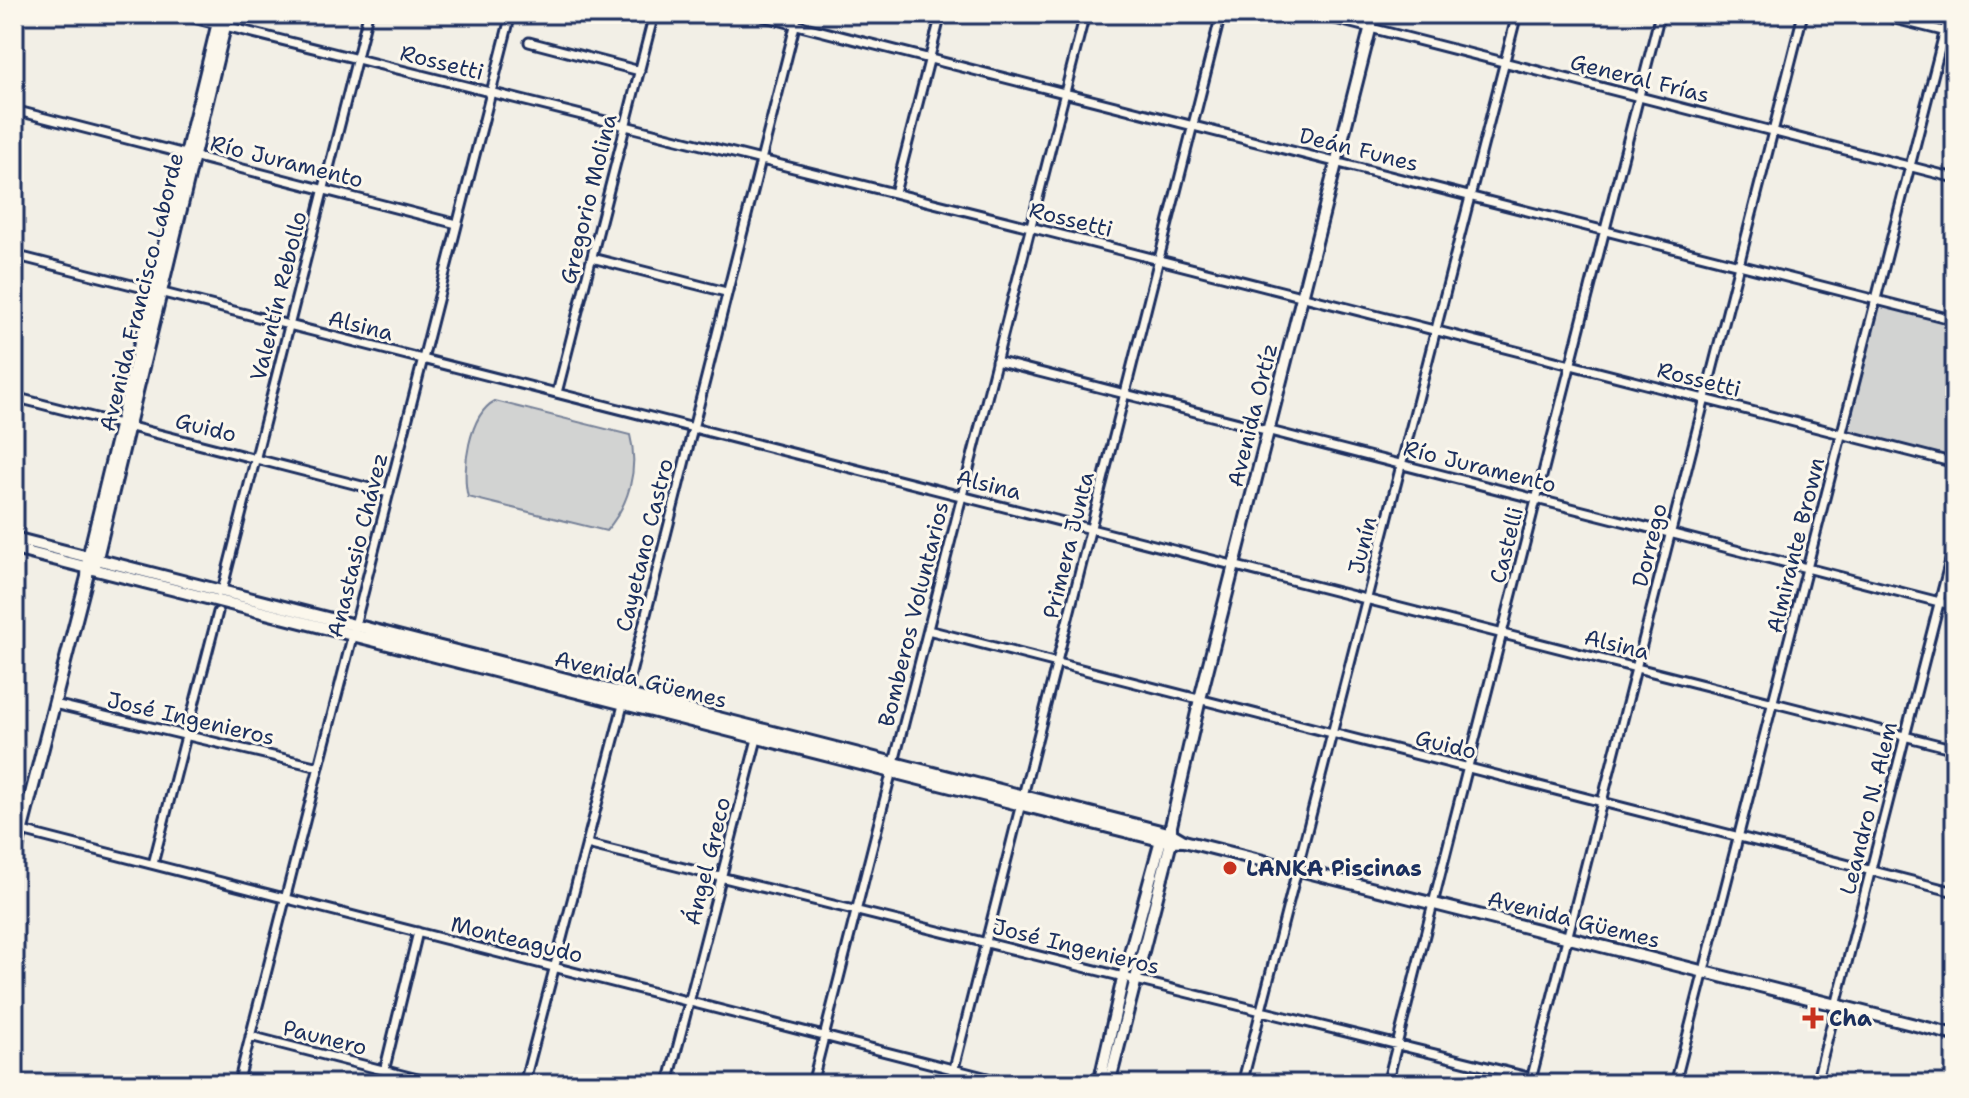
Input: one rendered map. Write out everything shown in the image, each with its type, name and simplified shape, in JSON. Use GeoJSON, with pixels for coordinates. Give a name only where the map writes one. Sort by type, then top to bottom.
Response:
{"type":"FeatureCollection","features":[{"type":"Feature","properties":{"kind":"main road","name":"Avenida Francisco Laborde"},"geometry":{"type":"LineString","coordinates":[[14,860],[18,830],[90,567],[221,21],[228,14]]}},
{"type":"Feature","properties":{"kind":"main road","name":"Avenida Ortíz"},"geometry":{"type":"LineString","coordinates":[[1099,1084],[1167,835],[1374,14]]}},
{"type":"Feature","properties":{"kind":"main road"},"geometry":{"type":"LineString","coordinates":[[14,538],[90,567]]}},
{"type":"Feature","properties":{"kind":"main road"},"geometry":{"type":"LineString","coordinates":[[14,549],[90,567]]}},
{"type":"Feature","properties":{"kind":"main road","name":"Avenida Güemes"},"geometry":{"type":"LineString","coordinates":[[90,567],[1955,1035]]}},
{"type":"Feature","properties":{"kind":"main road","name":"Avenida Ortíz"},"geometry":{"type":"LineString","coordinates":[[1109,1084],[1129,979]]}},
{"type":"Feature","properties":{"kind":"street","name":"Rossetti"},"geometry":{"type":"LineString","coordinates":[[177,14],[221,21],[357,59],[1955,463]]}},
{"type":"Feature","properties":{"kind":"street","name":"Valentín Rebollo"},"geometry":{"type":"LineString","coordinates":[[223,587],[368,14]]}},
{"type":"Feature","properties":{"kind":"street","name":"Anastasio Chávez"},"geometry":{"type":"LineString","coordinates":[[238,1084],[511,14]]}},
{"type":"Feature","properties":{"kind":"street","name":"Gregorio Molina"},"geometry":{"type":"LineString","coordinates":[[557,393],[654,14]]}},
{"type":"Feature","properties":{"kind":"street","name":"Deán Funes"},"geometry":{"type":"LineString","coordinates":[[754,14],[1955,320]]}},
{"type":"Feature","properties":{"kind":"street","name":"Cayetano Castro"},"geometry":{"type":"LineString","coordinates":[[524,1084],[798,14]]}},
{"type":"Feature","properties":{"kind":"street"},"geometry":{"type":"LineString","coordinates":[[895,193],[941,14]]}},
{"type":"Feature","properties":{"kind":"street","name":"Bomberos Voluntarios"},"geometry":{"type":"LineString","coordinates":[[812,1084],[1085,14]]}},
{"type":"Feature","properties":{"kind":"street","name":"Primera Junta"},"geometry":{"type":"LineString","coordinates":[[950,1084],[1221,14]]}},
{"type":"Feature","properties":{"kind":"street","name":"General Frías"},"geometry":{"type":"LineString","coordinates":[[1316,14],[1955,178]]}},
{"type":"Feature","properties":{"kind":"street","name":"Junín"},"geometry":{"type":"LineString","coordinates":[[1242,1084],[1517,14]]}},
{"type":"Feature","properties":{"kind":"street","name":"Castelli"},"geometry":{"type":"LineString","coordinates":[[1387,1084],[1660,14]]}},
{"type":"Feature","properties":{"kind":"street","name":"Dorrego"},"geometry":{"type":"LineString","coordinates":[[1530,1081],[1803,14]]}},
{"type":"Feature","properties":{"kind":"street"},"geometry":{"type":"LineString","coordinates":[[1875,14],[1955,34]]}},
{"type":"Feature","properties":{"kind":"street","name":"Almirante Brown"},"geometry":{"type":"LineString","coordinates":[[1675,1084],[1949,14]]}},
{"type":"Feature","properties":{"kind":"street"},"geometry":{"type":"LineString","coordinates":[[529,42],[640,71]]}},
{"type":"Feature","properties":{"kind":"street","name":"Río Juramento"},"geometry":{"type":"LineString","coordinates":[[14,110],[457,224]]}},
{"type":"Feature","properties":{"kind":"street","name":"Alsina"},"geometry":{"type":"LineString","coordinates":[[14,255],[1955,749]]}},
{"type":"Feature","properties":{"kind":"street"},"geometry":{"type":"LineString","coordinates":[[592,258],[726,292]]}},
{"type":"Feature","properties":{"kind":"street","name":"Río Juramento"},"geometry":{"type":"LineString","coordinates":[[996,361],[1955,606]]}},
{"type":"Feature","properties":{"kind":"street","name":"Guido"},"geometry":{"type":"LineString","coordinates":[[14,397],[389,493]]}},
{"type":"Feature","properties":{"kind":"street","name":"Leandro N. Alem"},"geometry":{"type":"LineString","coordinates":[[1816,1084],[1955,541]]}},
{"type":"Feature","properties":{"kind":"street"},"geometry":{"type":"LineString","coordinates":[[153,864],[218,612]]}},
{"type":"Feature","properties":{"kind":"street","name":"Guido"},"geometry":{"type":"LineString","coordinates":[[928,630],[1955,892]]}},
{"type":"Feature","properties":{"kind":"street","name":"José Ingenieros"},"geometry":{"type":"LineString","coordinates":[[54,704],[319,767]]}},
{"type":"Feature","properties":{"kind":"street","name":"Ángel Greco"},"geometry":{"type":"LineString","coordinates":[[668,1084],[758,734]]}},
{"type":"Feature","properties":{"kind":"street","name":"Monteagudo"},"geometry":{"type":"LineString","coordinates":[[18,830],[1011,1084]]}},
{"type":"Feature","properties":{"kind":"street","name":"José Ingenieros"},"geometry":{"type":"LineString","coordinates":[[587,844],[986,941],[1530,1081],[1556,1084]]}},
{"type":"Feature","properties":{"kind":"street"},"geometry":{"type":"LineString","coordinates":[[381,1084],[418,932]]}},
{"type":"Feature","properties":{"kind":"street","name":"Paunero"},"geometry":{"type":"LineString","coordinates":[[250,1036],[437,1084]]}},
{"type":"Feature","properties":{"kind":"shaded area"},"geometry":{"type":"Polygon","coordinates":[[[1877,302],[1955,322],[1955,458],[1845,430],[1877,302]]]}},
{"type":"Feature","properties":{"kind":"shaded area"},"geometry":{"type":"Polygon","coordinates":[[[495,401],[630,435],[633,461],[630,486],[621,510],[606,531],[468,497],[466,473],[469,444],[479,418],[495,401]]]}},
{"type":"Feature","properties":{"kind":"place","name":"LANKA Piscinas"},"geometry":{"type":"Point","coordinates":[1230,868]}},
{"type":"Feature","properties":{"kind":"place","name":"Cha"},"geometry":{"type":"Point","coordinates":[1813,1018]}}]}
